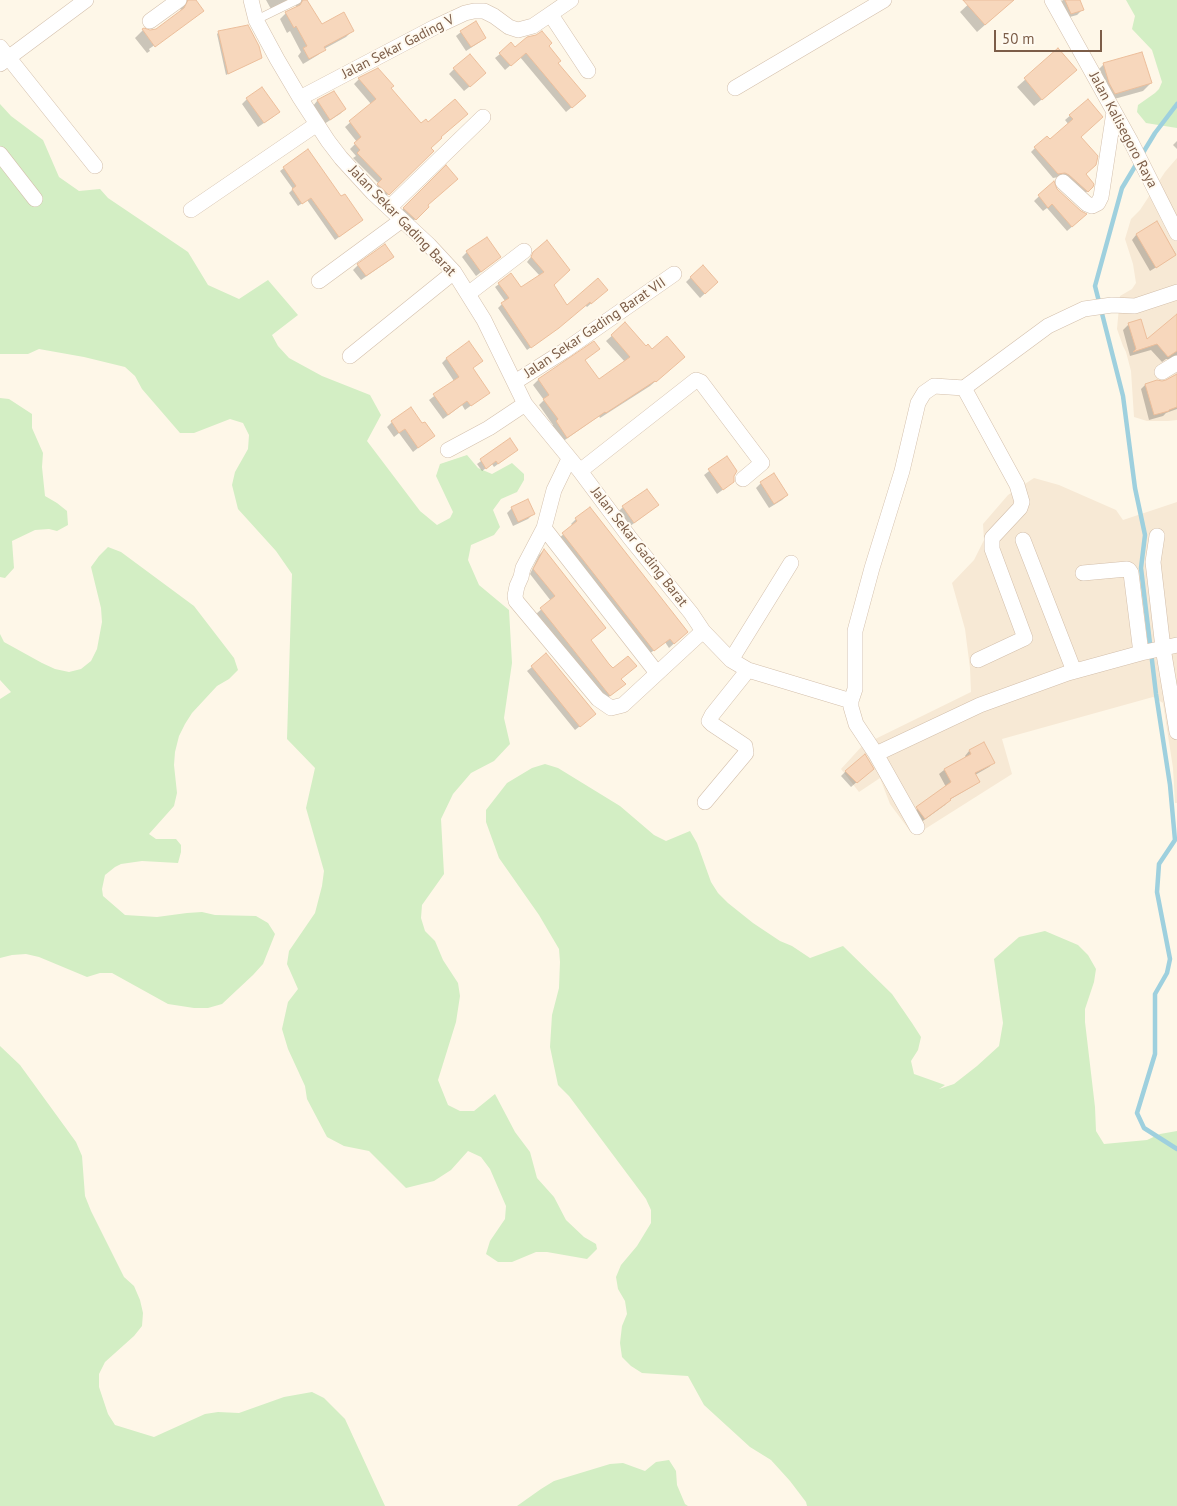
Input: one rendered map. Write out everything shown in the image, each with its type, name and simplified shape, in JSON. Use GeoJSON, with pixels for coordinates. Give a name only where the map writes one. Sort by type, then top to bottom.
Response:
{"type":"FeatureCollection","features":[{"type":"Feature","properties":{"kind":"street"},"geometry":{"type":"LineString","coordinates":[[86,0],[3,56],[95,166]]}},
{"type":"Feature","properties":{"kind":"street"},"geometry":{"type":"LineString","coordinates":[[150,21],[179,0]]}},
{"type":"Feature","properties":{"kind":"street","name":"Jalan Sekar Gading Barat"},"geometry":{"type":"LineString","coordinates":[[251,0],[256,20],[277,59],[300,98],[341,158],[454,272],[484,320],[525,404],[580,471],[630,538],[691,612],[703,631],[731,660],[748,670],[851,701]]}},
{"type":"Feature","properties":{"kind":"street"},"geometry":{"type":"LineString","coordinates":[[571,0],[551,15],[588,70]]}},
{"type":"Feature","properties":{"kind":"street"},"geometry":{"type":"LineString","coordinates":[[735,88],[884,0]]}},
{"type":"Feature","properties":{"kind":"street","name":"Jalan Kalisegoro Raya"},"geometry":{"type":"LineString","coordinates":[[1052,0],[1131,142],[1177,234]]}},
{"type":"Feature","properties":{"kind":"street","name":"Jalan Sekar Gading V"},"geometry":{"type":"LineString","coordinates":[[300,98],[465,13],[474,11],[484,12],[494,16],[509,27],[518,30],[533,26],[551,15]]}},
{"type":"Feature","properties":{"kind":"street"},"geometry":{"type":"LineString","coordinates":[[1063,182],[1087,204],[1094,205],[1100,200],[1114,112]]}},
{"type":"Feature","properties":{"kind":"street"},"geometry":{"type":"LineString","coordinates":[[389,208],[483,117]]}},
{"type":"Feature","properties":{"kind":"street"},"geometry":{"type":"LineString","coordinates":[[191,210],[317,124]]}},
{"type":"Feature","properties":{"kind":"street"},"geometry":{"type":"LineString","coordinates":[[0,154],[34,199]]}},
{"type":"Feature","properties":{"kind":"street"},"geometry":{"type":"LineString","coordinates":[[319,281],[402,220]]}},
{"type":"Feature","properties":{"kind":"street"},"geometry":{"type":"LineString","coordinates":[[468,294],[524,251]]}},
{"type":"Feature","properties":{"kind":"street"},"geometry":{"type":"LineString","coordinates":[[350,356],[454,272]]}},
{"type":"Feature","properties":{"kind":"street","name":"Jalan Sekar Gading Barat VII"},"geometry":{"type":"LineString","coordinates":[[515,382],[564,351],[674,274]]}},
{"type":"Feature","properties":{"kind":"street"},"geometry":{"type":"LineString","coordinates":[[917,827],[876,754],[856,724],[851,701],[855,680],[855,631],[902,471],[918,403],[924,393],[934,386],[964,388],[1048,326],[1084,309],[1112,305],[1135,306],[1177,292]]}},
{"type":"Feature","properties":{"kind":"street"},"geometry":{"type":"LineString","coordinates":[[1162,372],[1177,363]]}},
{"type":"Feature","properties":{"kind":"street"},"geometry":{"type":"LineString","coordinates":[[580,471],[696,380],[701,382],[762,462],[743,479]]}},
{"type":"Feature","properties":{"kind":"street"},"geometry":{"type":"LineString","coordinates":[[964,388],[1018,485],[1022,502],[1020,508],[992,538],[992,549],[1025,638],[978,660]]}},
{"type":"Feature","properties":{"kind":"street"},"geometry":{"type":"LineString","coordinates":[[448,450],[489,428],[525,404]]}},
{"type":"Feature","properties":{"kind":"street"},"geometry":{"type":"LineString","coordinates":[[569,459],[554,490],[544,528],[523,568],[517,586],[516,601],[598,699],[611,708],[623,705],[703,631]]}},
{"type":"Feature","properties":{"kind":"street"},"geometry":{"type":"LineString","coordinates":[[544,528],[657,673]]}},
{"type":"Feature","properties":{"kind":"street"},"geometry":{"type":"LineString","coordinates":[[1157,536],[1153,562],[1167,647],[1177,732]]}},
{"type":"Feature","properties":{"kind":"street"},"geometry":{"type":"LineString","coordinates":[[1023,540],[1074,671]]}},
{"type":"Feature","properties":{"kind":"street"},"geometry":{"type":"LineString","coordinates":[[731,660],[791,563]]}},
{"type":"Feature","properties":{"kind":"street"},"geometry":{"type":"LineString","coordinates":[[1083,574],[1130,570],[1144,652]]}},
{"type":"Feature","properties":{"kind":"street"},"geometry":{"type":"LineString","coordinates":[[876,754],[980,705],[1074,671],[1167,647]]}},
{"type":"Feature","properties":{"kind":"street"},"geometry":{"type":"LineString","coordinates":[[705,802],[746,753],[746,746],[712,724],[710,720],[748,670]]}},
{"type":"Feature","properties":{"kind":"lane"},"geometry":{"type":"LineString","coordinates":[[256,20],[297,0]]}},
{"type":"Feature","properties":{"kind":"shaded area"},"geometry":{"type":"Polygon","coordinates":[[[1177,158],[1177,420],[1147,421],[1134,417],[1131,371],[1117,329],[1120,296],[1132,289],[1136,283],[1133,264],[1125,239],[1131,219],[1140,210],[1165,172],[1177,158]]]}},
{"type":"Feature","properties":{"kind":"shaded area"},"geometry":{"type":"Polygon","coordinates":[[[1034,478],[1059,485],[1116,510],[1123,520],[1177,502],[1177,803],[1175,803],[1173,768],[1163,703],[1153,697],[1002,739],[1012,774],[925,829],[910,831],[890,804],[880,778],[859,792],[841,769],[863,745],[971,692],[965,629],[952,583],[974,560],[984,540],[983,524],[1008,495],[1034,478]]]}},
{"type":"Feature","properties":{"kind":"green space"},"geometry":{"type":"Polygon","coordinates":[[[1126,0],[1177,0],[1177,128],[1146,123],[1137,112],[1138,105],[1155,93],[1162,82],[1152,50],[1132,29],[1135,16],[1126,0]]]}},
{"type":"Feature","properties":{"kind":"green space"},"geometry":{"type":"Polygon","coordinates":[[[0,104],[11,116],[43,140],[59,177],[79,191],[100,189],[108,198],[188,252],[208,285],[239,299],[268,280],[298,315],[272,335],[278,346],[289,358],[322,376],[370,395],[381,415],[367,441],[420,511],[437,525],[450,518],[453,512],[436,476],[440,464],[467,455],[478,468],[492,474],[512,463],[524,474],[524,480],[517,492],[501,499],[493,510],[500,527],[494,535],[471,545],[468,560],[479,585],[509,610],[512,663],[504,718],[510,744],[494,761],[471,773],[453,794],[441,819],[444,874],[422,905],[421,918],[425,931],[435,941],[443,960],[458,983],[460,996],[456,1022],[438,1080],[448,1105],[460,1111],[474,1111],[495,1094],[515,1132],[530,1152],[537,1178],[554,1197],[566,1220],[584,1237],[596,1244],[597,1249],[587,1259],[536,1252],[512,1262],[498,1262],[486,1254],[490,1241],[505,1219],[506,1206],[490,1169],[481,1157],[468,1151],[451,1170],[434,1181],[406,1188],[369,1151],[344,1146],[327,1137],[307,1099],[305,1086],[288,1049],[282,1029],[288,1002],[298,989],[287,964],[289,951],[315,913],[324,871],[306,808],[315,768],[287,739],[292,574],[276,551],[238,509],[232,485],[235,472],[248,449],[249,435],[243,423],[230,419],[194,433],[180,433],[142,389],[135,376],[125,367],[39,349],[28,354],[0,354],[0,104]]]}},
{"type":"Feature","properties":{"kind":"green space"},"geometry":{"type":"Polygon","coordinates":[[[0,398],[9,399],[32,414],[32,428],[43,453],[42,467],[45,496],[67,511],[68,525],[57,531],[49,529],[35,530],[12,541],[14,568],[5,578],[0,577],[0,398]]]}},
{"type":"Feature","properties":{"kind":"green space"},"geometry":{"type":"Polygon","coordinates":[[[108,547],[121,552],[194,606],[234,658],[238,670],[229,679],[217,686],[192,713],[179,736],[174,765],[177,793],[174,806],[149,834],[156,839],[176,839],[181,845],[178,863],[142,861],[121,864],[105,875],[102,889],[103,896],[125,915],[157,917],[202,912],[215,915],[256,916],[268,923],[275,934],[263,964],[222,1004],[208,1008],[168,1004],[112,973],[100,973],[87,977],[39,957],[26,954],[0,958],[0,699],[11,692],[0,680],[0,634],[4,642],[55,669],[69,672],[81,669],[91,661],[97,649],[102,622],[101,608],[91,567],[108,547]]]}},
{"type":"Feature","properties":{"kind":"green space"},"geometry":{"type":"Polygon","coordinates":[[[545,764],[558,768],[620,806],[654,835],[666,841],[690,831],[697,843],[711,882],[718,893],[753,923],[780,941],[792,946],[810,958],[843,946],[892,994],[912,1023],[921,1037],[918,1050],[911,1061],[914,1074],[945,1085],[939,1089],[954,1084],[999,1046],[1003,1023],[994,959],[1019,937],[1045,931],[1078,945],[1088,955],[1096,969],[1094,982],[1085,1009],[1085,1022],[1096,1131],[1104,1144],[1147,1140],[1160,1134],[1177,1131],[1177,1506],[807,1506],[790,1481],[771,1460],[750,1447],[704,1405],[688,1376],[642,1373],[622,1357],[620,1343],[622,1326],[627,1314],[625,1301],[618,1289],[616,1277],[621,1265],[637,1246],[651,1223],[651,1210],[646,1199],[569,1096],[558,1085],[550,1047],[552,1015],[559,988],[559,949],[539,915],[499,858],[486,822],[486,810],[507,783],[532,768],[545,764]]]}},
{"type":"Feature","properties":{"kind":"green space"},"geometry":{"type":"Polygon","coordinates":[[[0,1046],[20,1065],[76,1142],[82,1156],[85,1196],[91,1211],[124,1277],[134,1286],[140,1300],[143,1313],[142,1326],[134,1336],[105,1362],[99,1374],[99,1387],[108,1414],[115,1425],[154,1437],[205,1414],[218,1412],[239,1413],[284,1397],[312,1392],[324,1398],[345,1419],[385,1506],[0,1506],[0,1046]]]}},
{"type":"Feature","properties":{"kind":"green space"},"geometry":{"type":"Polygon","coordinates":[[[669,1460],[676,1471],[677,1485],[685,1504],[688,1506],[517,1506],[554,1481],[610,1464],[623,1463],[645,1471],[656,1462],[669,1460]]]}},
{"type":"Feature","properties":{"kind":"building"},"geometry":{"type":"Polygon","coordinates":[[[188,0],[196,0],[204,11],[155,47],[142,29],[156,29],[184,8],[188,0]]]}},
{"type":"Feature","properties":{"kind":"building"},"geometry":{"type":"Polygon","coordinates":[[[303,0],[307,0],[322,24],[344,12],[354,31],[324,47],[326,50],[309,59],[303,48],[307,46],[296,26],[294,28],[285,12],[300,5],[303,0]]]}},
{"type":"Feature","properties":{"kind":"building"},"geometry":{"type":"Polygon","coordinates":[[[963,0],[1014,0],[985,25],[963,0]]]}},
{"type":"Feature","properties":{"kind":"building"},"geometry":{"type":"Polygon","coordinates":[[[1065,0],[1080,0],[1084,10],[1071,14],[1065,0]]]}},
{"type":"Feature","properties":{"kind":"building"},"geometry":{"type":"Polygon","coordinates":[[[476,21],[486,38],[471,47],[460,31],[476,21]]]}},
{"type":"Feature","properties":{"kind":"building"},"geometry":{"type":"Polygon","coordinates":[[[248,25],[259,46],[262,58],[228,74],[218,31],[248,25]]]}},
{"type":"Feature","properties":{"kind":"building"},"geometry":{"type":"Polygon","coordinates":[[[542,31],[552,43],[549,46],[561,61],[558,63],[586,96],[572,108],[526,53],[511,66],[499,53],[511,42],[515,47],[527,37],[542,31]]]}},
{"type":"Feature","properties":{"kind":"building"},"geometry":{"type":"Polygon","coordinates":[[[1058,48],[1077,70],[1042,100],[1024,78],[1058,48]]]}},
{"type":"Feature","properties":{"kind":"building"},"geometry":{"type":"Polygon","coordinates":[[[1142,52],[1152,83],[1115,94],[1109,83],[1103,63],[1142,52]]]}},
{"type":"Feature","properties":{"kind":"building"},"geometry":{"type":"Polygon","coordinates":[[[470,54],[486,73],[470,87],[453,68],[470,54]]]}},
{"type":"Feature","properties":{"kind":"building"},"geometry":{"type":"Polygon","coordinates":[[[378,68],[394,86],[391,88],[421,123],[426,119],[428,122],[455,99],[468,114],[441,137],[431,148],[434,151],[389,195],[377,184],[382,179],[357,153],[360,150],[354,143],[361,137],[349,121],[376,99],[358,78],[378,68]]]}},
{"type":"Feature","properties":{"kind":"building"},"geometry":{"type":"Polygon","coordinates":[[[262,87],[280,112],[264,123],[246,98],[262,87]]]}},
{"type":"Feature","properties":{"kind":"building"},"geometry":{"type":"Polygon","coordinates":[[[334,91],[346,109],[330,120],[317,100],[334,91]]]}},
{"type":"Feature","properties":{"kind":"building"},"geometry":{"type":"Polygon","coordinates":[[[1088,99],[1103,117],[1081,137],[1098,156],[1096,165],[1086,174],[1094,184],[1088,192],[1069,175],[1065,173],[1058,174],[1034,147],[1047,136],[1050,139],[1073,119],[1069,115],[1088,99]]]}},
{"type":"Feature","properties":{"kind":"building"},"geometry":{"type":"Polygon","coordinates":[[[308,149],[341,196],[345,194],[363,220],[339,237],[311,198],[302,204],[292,189],[296,186],[283,167],[308,149]]]}},
{"type":"Feature","properties":{"kind":"building"},"geometry":{"type":"Polygon","coordinates":[[[446,165],[458,179],[428,205],[429,207],[416,220],[403,208],[446,165]]]}},
{"type":"Feature","properties":{"kind":"building"},"geometry":{"type":"Polygon","coordinates":[[[1054,181],[1057,189],[1081,211],[1087,214],[1072,227],[1052,204],[1048,208],[1038,195],[1054,181]]]}},
{"type":"Feature","properties":{"kind":"building"},"geometry":{"type":"Polygon","coordinates":[[[1157,221],[1176,255],[1156,268],[1136,234],[1157,221]]]}},
{"type":"Feature","properties":{"kind":"building"},"geometry":{"type":"Polygon","coordinates":[[[487,237],[501,257],[481,272],[466,251],[487,237]]]}},
{"type":"Feature","properties":{"kind":"building"},"geometry":{"type":"Polygon","coordinates":[[[547,240],[570,270],[554,285],[567,305],[598,278],[608,290],[531,348],[501,303],[509,298],[498,283],[511,273],[521,287],[544,272],[531,257],[533,252],[547,240]]]}},
{"type":"Feature","properties":{"kind":"building"},"geometry":{"type":"Polygon","coordinates":[[[385,244],[394,257],[366,276],[357,264],[385,244]]]}},
{"type":"Feature","properties":{"kind":"building"},"geometry":{"type":"Polygon","coordinates":[[[703,265],[718,282],[705,294],[690,277],[703,265]]]}},
{"type":"Feature","properties":{"kind":"building"},"geometry":{"type":"Polygon","coordinates":[[[1177,314],[1177,351],[1168,357],[1157,344],[1133,352],[1136,349],[1128,323],[1141,319],[1147,339],[1177,314]]]}},
{"type":"Feature","properties":{"kind":"building"},"geometry":{"type":"Polygon","coordinates":[[[625,322],[646,346],[648,344],[652,349],[667,336],[685,357],[656,382],[605,412],[567,438],[556,421],[558,419],[543,399],[549,395],[538,379],[594,341],[600,349],[585,360],[599,379],[630,357],[611,335],[625,322]]]}},
{"type":"Feature","properties":{"kind":"building"},"geometry":{"type":"Polygon","coordinates":[[[469,341],[483,361],[473,368],[490,393],[471,406],[467,401],[448,415],[433,394],[459,377],[446,358],[469,341]]]}},
{"type":"Feature","properties":{"kind":"building"},"geometry":{"type":"Polygon","coordinates":[[[1177,374],[1177,407],[1154,415],[1145,384],[1157,380],[1166,380],[1177,374]]]}},
{"type":"Feature","properties":{"kind":"building"},"geometry":{"type":"Polygon","coordinates":[[[411,407],[422,423],[425,422],[435,436],[418,448],[405,429],[399,433],[391,421],[411,407]]]}},
{"type":"Feature","properties":{"kind":"building"},"geometry":{"type":"Polygon","coordinates":[[[510,438],[518,450],[498,464],[496,461],[486,469],[480,459],[510,438]]]}},
{"type":"Feature","properties":{"kind":"building"},"geometry":{"type":"Polygon","coordinates":[[[727,456],[737,471],[734,476],[734,482],[723,490],[708,469],[727,456]]]}},
{"type":"Feature","properties":{"kind":"building"},"geometry":{"type":"Polygon","coordinates":[[[774,473],[788,495],[774,504],[760,482],[774,473]]]}},
{"type":"Feature","properties":{"kind":"building"},"geometry":{"type":"Polygon","coordinates":[[[647,489],[659,505],[634,523],[622,506],[647,489]]]}},
{"type":"Feature","properties":{"kind":"building"},"geometry":{"type":"Polygon","coordinates":[[[528,499],[535,514],[518,522],[511,507],[528,499]]]}},
{"type":"Feature","properties":{"kind":"building"},"geometry":{"type":"Polygon","coordinates":[[[590,507],[688,632],[674,644],[670,639],[654,651],[562,533],[577,521],[575,518],[590,507]]]}},
{"type":"Feature","properties":{"kind":"building"},"geometry":{"type":"Polygon","coordinates":[[[544,549],[606,628],[591,640],[609,664],[613,668],[628,656],[637,666],[621,679],[626,684],[610,696],[540,608],[555,596],[533,569],[544,549]]]}},
{"type":"Feature","properties":{"kind":"building"},"geometry":{"type":"Polygon","coordinates":[[[546,653],[596,714],[580,727],[531,666],[546,653]]]}},
{"type":"Feature","properties":{"kind":"building"},"geometry":{"type":"Polygon","coordinates":[[[984,742],[995,763],[975,773],[980,782],[950,799],[925,819],[916,807],[951,782],[944,769],[971,754],[969,750],[984,742]]]}},
{"type":"Feature","properties":{"kind":"building"},"geometry":{"type":"Polygon","coordinates":[[[865,754],[874,769],[857,783],[845,771],[865,754]]]}},
{"type":"Feature","properties":{"kind":"waterway"},"geometry":{"type":"LineString","coordinates":[[1141,156],[1155,133],[1177,104]]}},
{"type":"Feature","properties":{"kind":"waterway"},"geometry":{"type":"LineString","coordinates":[[1137,163],[1122,188],[1095,286],[1123,396],[1135,488],[1145,535],[1141,568],[1156,694],[1170,785],[1175,840],[1159,864],[1157,892],[1170,959],[1167,973],[1155,994],[1155,1054],[1137,1113],[1144,1128],[1177,1149]]}}]}
